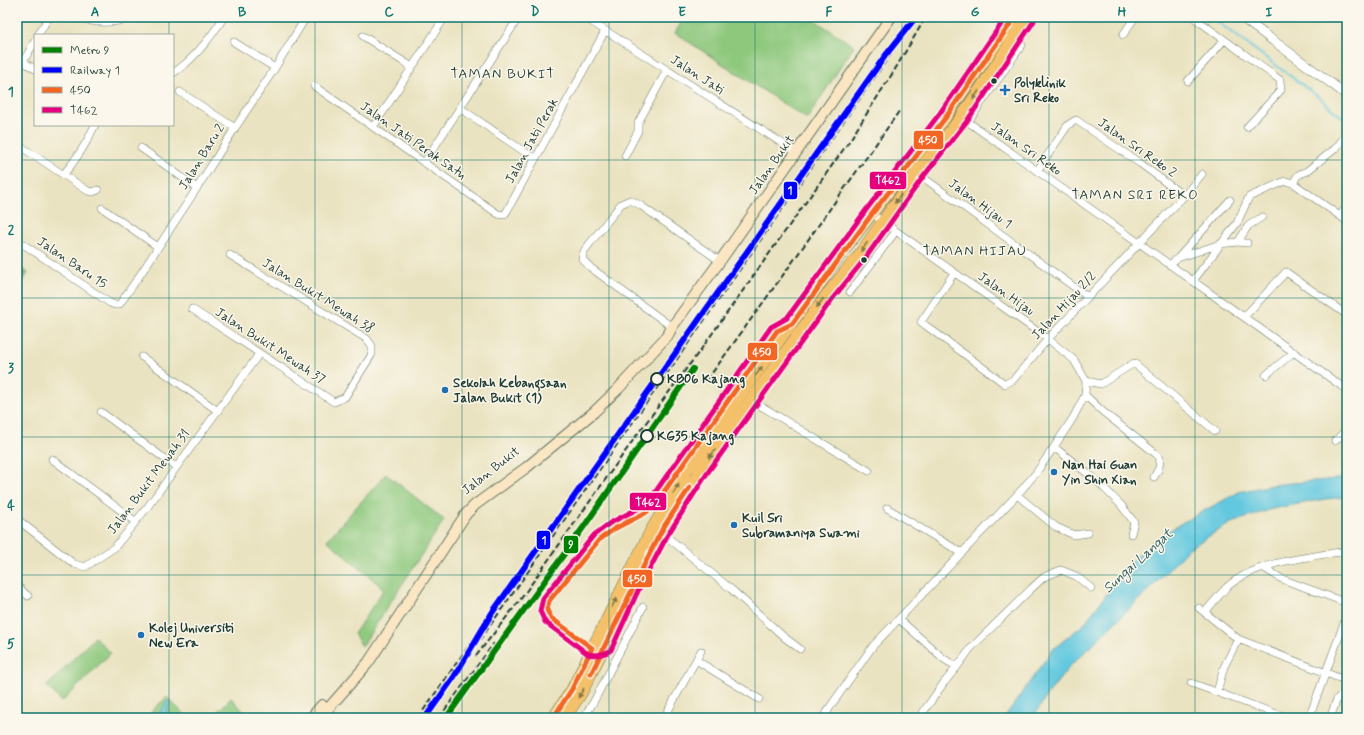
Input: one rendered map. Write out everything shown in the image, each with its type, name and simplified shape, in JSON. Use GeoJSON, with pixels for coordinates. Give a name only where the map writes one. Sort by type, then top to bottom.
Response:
{"type":"FeatureCollection","features":[{"type":"Feature","properties":{"kind":"main road","name":"Jalan Bukit"},"geometry":{"type":"LineString","coordinates":[[310,718],[364,659],[447,531],[472,501],[582,416],[611,389],[672,326],[720,261],[891,17]]}},
{"type":"Feature","properties":{"kind":"main road"},"geometry":{"type":"LineString","coordinates":[[553,718],[572,689],[651,530],[688,469],[872,214],[946,117],[998,44],[1015,17]]}},
{"type":"Feature","properties":{"kind":"main road"},"geometry":{"type":"LineString","coordinates":[[565,718],[581,694],[631,590],[661,532],[702,468],[827,294],[858,256],[917,173],[964,120],[1028,17]]}},
{"type":"Feature","properties":{"kind":"main road","name":"Jalan Bukit"},"geometry":{"type":"LineString","coordinates":[[320,718],[368,663],[466,514],[475,505],[527,467],[594,412],[618,389],[668,335],[672,326]]}},
{"type":"Feature","properties":{"kind":"street"},"geometry":{"type":"LineString","coordinates":[[39,34],[49,17]]}},
{"type":"Feature","properties":{"kind":"street"},"geometry":{"type":"LineString","coordinates":[[78,17],[95,22],[105,22],[123,20],[131,17]]}},
{"type":"Feature","properties":{"kind":"street"},"geometry":{"type":"LineString","coordinates":[[174,71],[195,54],[211,36],[224,17]]}},
{"type":"Feature","properties":{"kind":"street","name":"Jalan Baru 2"},"geometry":{"type":"LineString","coordinates":[[114,305],[119,305],[158,247],[275,68],[306,17]]}},
{"type":"Feature","properties":{"kind":"street"},"geometry":{"type":"LineString","coordinates":[[373,127],[445,17]]}},
{"type":"Feature","properties":{"kind":"street"},"geometry":{"type":"LineString","coordinates":[[424,163],[519,17]]}},
{"type":"Feature","properties":{"kind":"street","name":"Jalan Jati"},"geometry":{"type":"LineString","coordinates":[[584,17],[796,152]]}},
{"type":"Feature","properties":{"kind":"street"},"geometry":{"type":"LineString","coordinates":[[1123,35],[1135,17]]}},
{"type":"Feature","properties":{"kind":"street"},"geometry":{"type":"LineString","coordinates":[[1193,17],[1280,80],[1281,90],[1247,127]]}},
{"type":"Feature","properties":{"kind":"street"},"geometry":{"type":"LineString","coordinates":[[1241,17],[1347,95]]}},
{"type":"Feature","properties":{"kind":"street","name":"Jalan Jati Perak"},"geometry":{"type":"LineString","coordinates":[[498,214],[504,215],[507,211],[605,31]]}},
{"type":"Feature","properties":{"kind":"street"},"geometry":{"type":"LineString","coordinates":[[363,36],[412,67]]}},
{"type":"Feature","properties":{"kind":"street"},"geometry":{"type":"LineString","coordinates":[[998,44],[1006,38],[1014,39]]}},
{"type":"Feature","properties":{"kind":"street"},"geometry":{"type":"LineString","coordinates":[[1188,81],[1224,40]]}},
{"type":"Feature","properties":{"kind":"street"},"geometry":{"type":"LineString","coordinates":[[34,42],[20,60],[34,68]]}},
{"type":"Feature","properties":{"kind":"street"},"geometry":{"type":"LineString","coordinates":[[234,42],[275,68]]}},
{"type":"Feature","properties":{"kind":"street"},"geometry":{"type":"LineString","coordinates":[[625,156],[638,132],[638,122],[667,70]]}},
{"type":"Feature","properties":{"kind":"street","name":"Jalan Jati Perak Satu"},"geometry":{"type":"LineString","coordinates":[[314,86],[498,214]]}},
{"type":"Feature","properties":{"kind":"street"},"geometry":{"type":"LineString","coordinates":[[180,92],[235,128]]}},
{"type":"Feature","properties":{"kind":"street"},"geometry":{"type":"LineString","coordinates":[[460,108],[535,159]]}},
{"type":"Feature","properties":{"kind":"street","name":"Jalan Sri Reko"},"geometry":{"type":"LineString","coordinates":[[964,120],[1347,390]]}},
{"type":"Feature","properties":{"kind":"street","name":"Jalan Sri Reko 2"},"geometry":{"type":"LineString","coordinates":[[1037,171],[1068,125],[1076,120],[1141,164],[1184,196]]}},
{"type":"Feature","properties":{"kind":"street"},"geometry":{"type":"LineString","coordinates":[[63,175],[86,145],[95,126]]}},
{"type":"Feature","properties":{"kind":"street"},"geometry":{"type":"LineString","coordinates":[[1293,183],[1298,175],[1307,171],[1336,148],[1347,134]]}},
{"type":"Feature","properties":{"kind":"street"},"geometry":{"type":"LineString","coordinates":[[17,144],[88,191],[92,192],[98,190]]}},
{"type":"Feature","properties":{"kind":"street"},"geometry":{"type":"LineString","coordinates":[[140,148],[197,188]]}},
{"type":"Feature","properties":{"kind":"street","name":"Jalan Hijau 1"},"geometry":{"type":"LineString","coordinates":[[917,173],[1088,297]]}},
{"type":"Feature","properties":{"kind":"street"},"geometry":{"type":"LineString","coordinates":[[1139,243],[1184,196],[1202,174]]}},
{"type":"Feature","properties":{"kind":"street"},"geometry":{"type":"LineString","coordinates":[[1193,281],[1237,222],[1249,197],[1285,181],[1293,183],[1347,221]]}},
{"type":"Feature","properties":{"kind":"street"},"geometry":{"type":"LineString","coordinates":[[672,326],[591,268],[582,259],[584,251],[621,204],[630,200],[640,205],[720,261]]}},
{"type":"Feature","properties":{"kind":"street"},"geometry":{"type":"LineString","coordinates":[[1170,265],[1230,200]]}},
{"type":"Feature","properties":{"kind":"street"},"geometry":{"type":"LineString","coordinates":[[1340,216],[1347,206]]}},
{"type":"Feature","properties":{"kind":"street"},"geometry":{"type":"LineString","coordinates":[[102,208],[158,247]]}},
{"type":"Feature","properties":{"kind":"street","name":"Jalan Hijau"},"geometry":{"type":"LineString","coordinates":[[872,214],[1048,339],[1074,360],[1086,381]]}},
{"type":"Feature","properties":{"kind":"street"},"geometry":{"type":"LineString","coordinates":[[1238,242],[1248,226],[1262,218]]}},
{"type":"Feature","properties":{"kind":"street"},"geometry":{"type":"LineString","coordinates":[[850,292],[896,231]]}},
{"type":"Feature","properties":{"kind":"street","name":"Jalan Baru 15"},"geometry":{"type":"LineString","coordinates":[[17,240],[114,305]]}},
{"type":"Feature","properties":{"kind":"street"},"geometry":{"type":"LineString","coordinates":[[1178,258],[1220,244],[1238,242],[1247,243]]}},
{"type":"Feature","properties":{"kind":"street","name":"Jalan Hijau 2/2"},"geometry":{"type":"LineString","coordinates":[[954,272],[921,322],[1005,384],[1013,380],[1048,339],[1139,243]]}},
{"type":"Feature","properties":{"kind":"street","name":"Jalan Bukit Mewah 38"},"geometry":{"type":"LineString","coordinates":[[230,255],[367,339],[372,346],[372,354],[345,397],[334,402]]}},
{"type":"Feature","properties":{"kind":"street"},"geometry":{"type":"LineString","coordinates":[[1244,317],[1286,272],[1347,315]]}},
{"type":"Feature","properties":{"kind":"street","name":"Jalan Bukit Mewah 37"},"geometry":{"type":"LineString","coordinates":[[192,309],[334,402]]}},
{"type":"Feature","properties":{"kind":"street"},"geometry":{"type":"LineString","coordinates":[[1266,375],[1294,352]]}},
{"type":"Feature","properties":{"kind":"street","name":"Jalan Bukit Mewah 31"},"geometry":{"type":"LineString","coordinates":[[17,519],[74,564],[85,567],[115,547],[146,509],[259,354]]}},
{"type":"Feature","properties":{"kind":"street"},"geometry":{"type":"LineString","coordinates":[[142,357],[218,411]]}},
{"type":"Feature","properties":{"kind":"street"},"geometry":{"type":"LineString","coordinates":[[824,718],[830,707],[874,646],[962,554],[1036,473],[1073,418],[1085,395],[1086,381],[1101,384],[1134,363],[1215,431]]}},
{"type":"Feature","properties":{"kind":"street"},"geometry":{"type":"LineString","coordinates":[[1085,395],[1102,412],[1160,458],[1160,468],[1154,477]]}},
{"type":"Feature","properties":{"kind":"street"},"geometry":{"type":"LineString","coordinates":[[751,400],[869,471]]}},
{"type":"Feature","properties":{"kind":"street"},"geometry":{"type":"LineString","coordinates":[[101,412],[176,467]]}},
{"type":"Feature","properties":{"kind":"street"},"geometry":{"type":"LineString","coordinates":[[1335,440],[1347,428]]}},
{"type":"Feature","properties":{"kind":"street"},"geometry":{"type":"LineString","coordinates":[[1054,447],[1096,480],[1121,505],[1134,522],[1131,534]]}},
{"type":"Feature","properties":{"kind":"street"},"geometry":{"type":"LineString","coordinates":[[52,459],[135,521]]}},
{"type":"Feature","properties":{"kind":"street"},"geometry":{"type":"LineString","coordinates":[[1017,495],[1056,527],[1074,535],[1088,533]]}},
{"type":"Feature","properties":{"kind":"street"},"geometry":{"type":"LineString","coordinates":[[887,508],[962,554]]}},
{"type":"Feature","properties":{"kind":"street"},"geometry":{"type":"LineString","coordinates":[[661,532],[731,589],[784,637],[800,649]]}},
{"type":"Feature","properties":{"kind":"street"},"geometry":{"type":"LineString","coordinates":[[1347,551],[1276,563],[1242,577],[1228,586],[1202,610],[1238,639],[1347,681]]}},
{"type":"Feature","properties":{"kind":"street"},"geometry":{"type":"LineString","coordinates":[[1264,568],[1282,578],[1347,603]]}},
{"type":"Feature","properties":{"kind":"street"},"geometry":{"type":"LineString","coordinates":[[919,718],[971,648],[1044,577],[1061,570],[1076,576],[1091,588]]}},
{"type":"Feature","properties":{"kind":"street"},"geometry":{"type":"LineString","coordinates":[[17,586],[28,596]]}},
{"type":"Feature","properties":{"kind":"street"},"geometry":{"type":"LineString","coordinates":[[583,718],[593,703],[643,607]]}},
{"type":"Feature","properties":{"kind":"street"},"geometry":{"type":"LineString","coordinates":[[1309,718],[1347,615]]}},
{"type":"Feature","properties":{"kind":"street"},"geometry":{"type":"LineString","coordinates":[[899,619],[944,659],[957,666]]}},
{"type":"Feature","properties":{"kind":"street"},"geometry":{"type":"LineString","coordinates":[[1217,692],[1224,667],[1238,639]]}},
{"type":"Feature","properties":{"kind":"street"},"geometry":{"type":"LineString","coordinates":[[667,717],[701,651]]}},
{"type":"Feature","properties":{"kind":"street"},"geometry":{"type":"LineString","coordinates":[[696,660],[759,699]]}},
{"type":"Feature","properties":{"kind":"street"},"geometry":{"type":"LineString","coordinates":[[1191,683],[1288,718]]}},
{"type":"Feature","properties":{"kind":"street"},"geometry":{"type":"LineString","coordinates":[[1330,718],[1337,699],[1340,696],[1347,696]]}},
{"type":"Feature","properties":{"kind":"green space"},"geometry":{"type":"Polygon","coordinates":[[[672,17],[810,17],[854,46],[807,119],[675,33],[681,23],[672,17]]]}},
{"type":"Feature","properties":{"kind":"green space"},"geometry":{"type":"Polygon","coordinates":[[[17,265],[28,273],[17,288],[17,265]]]}},
{"type":"Feature","properties":{"kind":"green space"},"geometry":{"type":"Polygon","coordinates":[[[386,474],[444,520],[362,646],[354,634],[384,589],[327,540],[386,474]]]}},
{"type":"Feature","properties":{"kind":"green space"},"geometry":{"type":"Polygon","coordinates":[[[95,637],[111,653],[62,702],[47,686],[95,637]]]}},
{"type":"Feature","properties":{"kind":"green space"},"geometry":{"type":"Polygon","coordinates":[[[167,697],[188,718],[157,718],[151,712],[167,697]]]}},
{"type":"Feature","properties":{"kind":"green space"},"geometry":{"type":"Polygon","coordinates":[[[231,698],[250,718],[211,718],[231,698]]]}},
{"type":"Feature","properties":{"kind":"water","name":"Sungai Langat"},"geometry":{"type":"Polygon","coordinates":[[[1347,478],[1347,497],[1325,499],[1272,509],[1231,523],[1189,548],[1158,581],[1070,666],[1047,695],[1033,718],[1004,718],[1053,649],[1083,625],[1132,561],[1153,541],[1185,521],[1239,492],[1272,485],[1347,478]]]}},
{"type":"Feature","properties":{"kind":"water"},"geometry":{"type":"Polygon","coordinates":[[[168,700],[170,702],[164,718],[157,718],[168,700]]]}},
{"type":"Feature","properties":{"kind":"waterway"},"geometry":{"type":"LineString","coordinates":[[1211,17],[1320,98],[1347,121]]}},
{"type":"Feature","properties":{"kind":"railway"},"geometry":{"type":"LineString","coordinates":[[454,677],[917,17]]}},
{"type":"Feature","properties":{"kind":"railway"},"geometry":{"type":"LineString","coordinates":[[476,656],[520,600],[639,432],[702,348],[848,143],[894,71],[926,17]]}},
{"type":"Feature","properties":{"kind":"railway"},"geometry":{"type":"LineString","coordinates":[[707,380],[900,110]]}},
{"type":"Feature","properties":{"kind":"railway"},"geometry":{"type":"LineString","coordinates":[[418,718],[479,631]]}},
{"type":"Feature","properties":{"kind":"railway"},"geometry":{"type":"LineString","coordinates":[[439,718],[494,643]]}},
{"type":"Feature","properties":{"kind":"metro line","name":"9"},"geometry":{"type":"LineString","coordinates":[[446,718],[585,525],[693,369]]}},
{"type":"Feature","properties":{"kind":"rail line","name":"1"},"geometry":{"type":"LineString","coordinates":[[425,718],[454,677],[492,613],[885,56],[916,17]]}},
{"type":"Feature","properties":{"kind":"transit line","name":"T462"},"geometry":{"type":"LineString","coordinates":[[1006,17],[940,113],[866,210],[787,318],[771,327],[649,501],[641,507],[610,523],[594,535],[543,598],[540,611],[545,622],[588,654],[594,655],[606,653],[611,650],[637,593],[667,536],[708,472],[833,298],[864,260],[923,177],[967,121],[1034,21]]}},
{"type":"Feature","properties":{"kind":"transit line","name":"450"},"geometry":{"type":"LineString","coordinates":[[553,718],[572,689],[592,648],[551,618],[547,610],[549,601],[599,540],[614,529],[645,513],[654,506],[777,331],[792,324],[872,214],[946,117],[1015,17]]}},
{"type":"Feature","properties":{"kind":"transit line","name":"450"},"geometry":{"type":"LineString","coordinates":[[591,674],[663,528],[690,487]]}},
{"type":"Feature","properties":{"kind":"place","name":"Polyklinik Sri Reko"},"geometry":{"type":"Point","coordinates":[1005,90]}},
{"type":"Feature","properties":{"kind":"place","name":"KB06 Kajang"},"geometry":{"type":"Point","coordinates":[657,379]}},
{"type":"Feature","properties":{"kind":"place","name":"Sekolah Kebangsaan Jalan Bukit (1)"},"geometry":{"type":"Point","coordinates":[445,390]}},
{"type":"Feature","properties":{"kind":"place","name":"KG35 Kajang"},"geometry":{"type":"Point","coordinates":[647,436]}},
{"type":"Feature","properties":{"kind":"place","name":"Nan Hai Guan Yin Shin Xian"},"geometry":{"type":"Point","coordinates":[1054,472]}},
{"type":"Feature","properties":{"kind":"place","name":"Kuil Sri Subramaniya Swami"},"geometry":{"type":"Point","coordinates":[734,525]}},
{"type":"Feature","properties":{"kind":"place","name":"Kolej Universiti New Era"},"geometry":{"type":"Point","coordinates":[141,635]}},
{"type":"Feature","properties":{"kind":"district","name":"TAMAN BUKIT"},"geometry":{"type":"Point","coordinates":[503,74]}},
{"type":"Feature","properties":{"kind":"district","name":"TAMAN SRI REKO"},"geometry":{"type":"Point","coordinates":[1135,195]}},
{"type":"Feature","properties":{"kind":"district","name":"TAMAN HIJAU"},"geometry":{"type":"Point","coordinates":[975,251]}}]}
